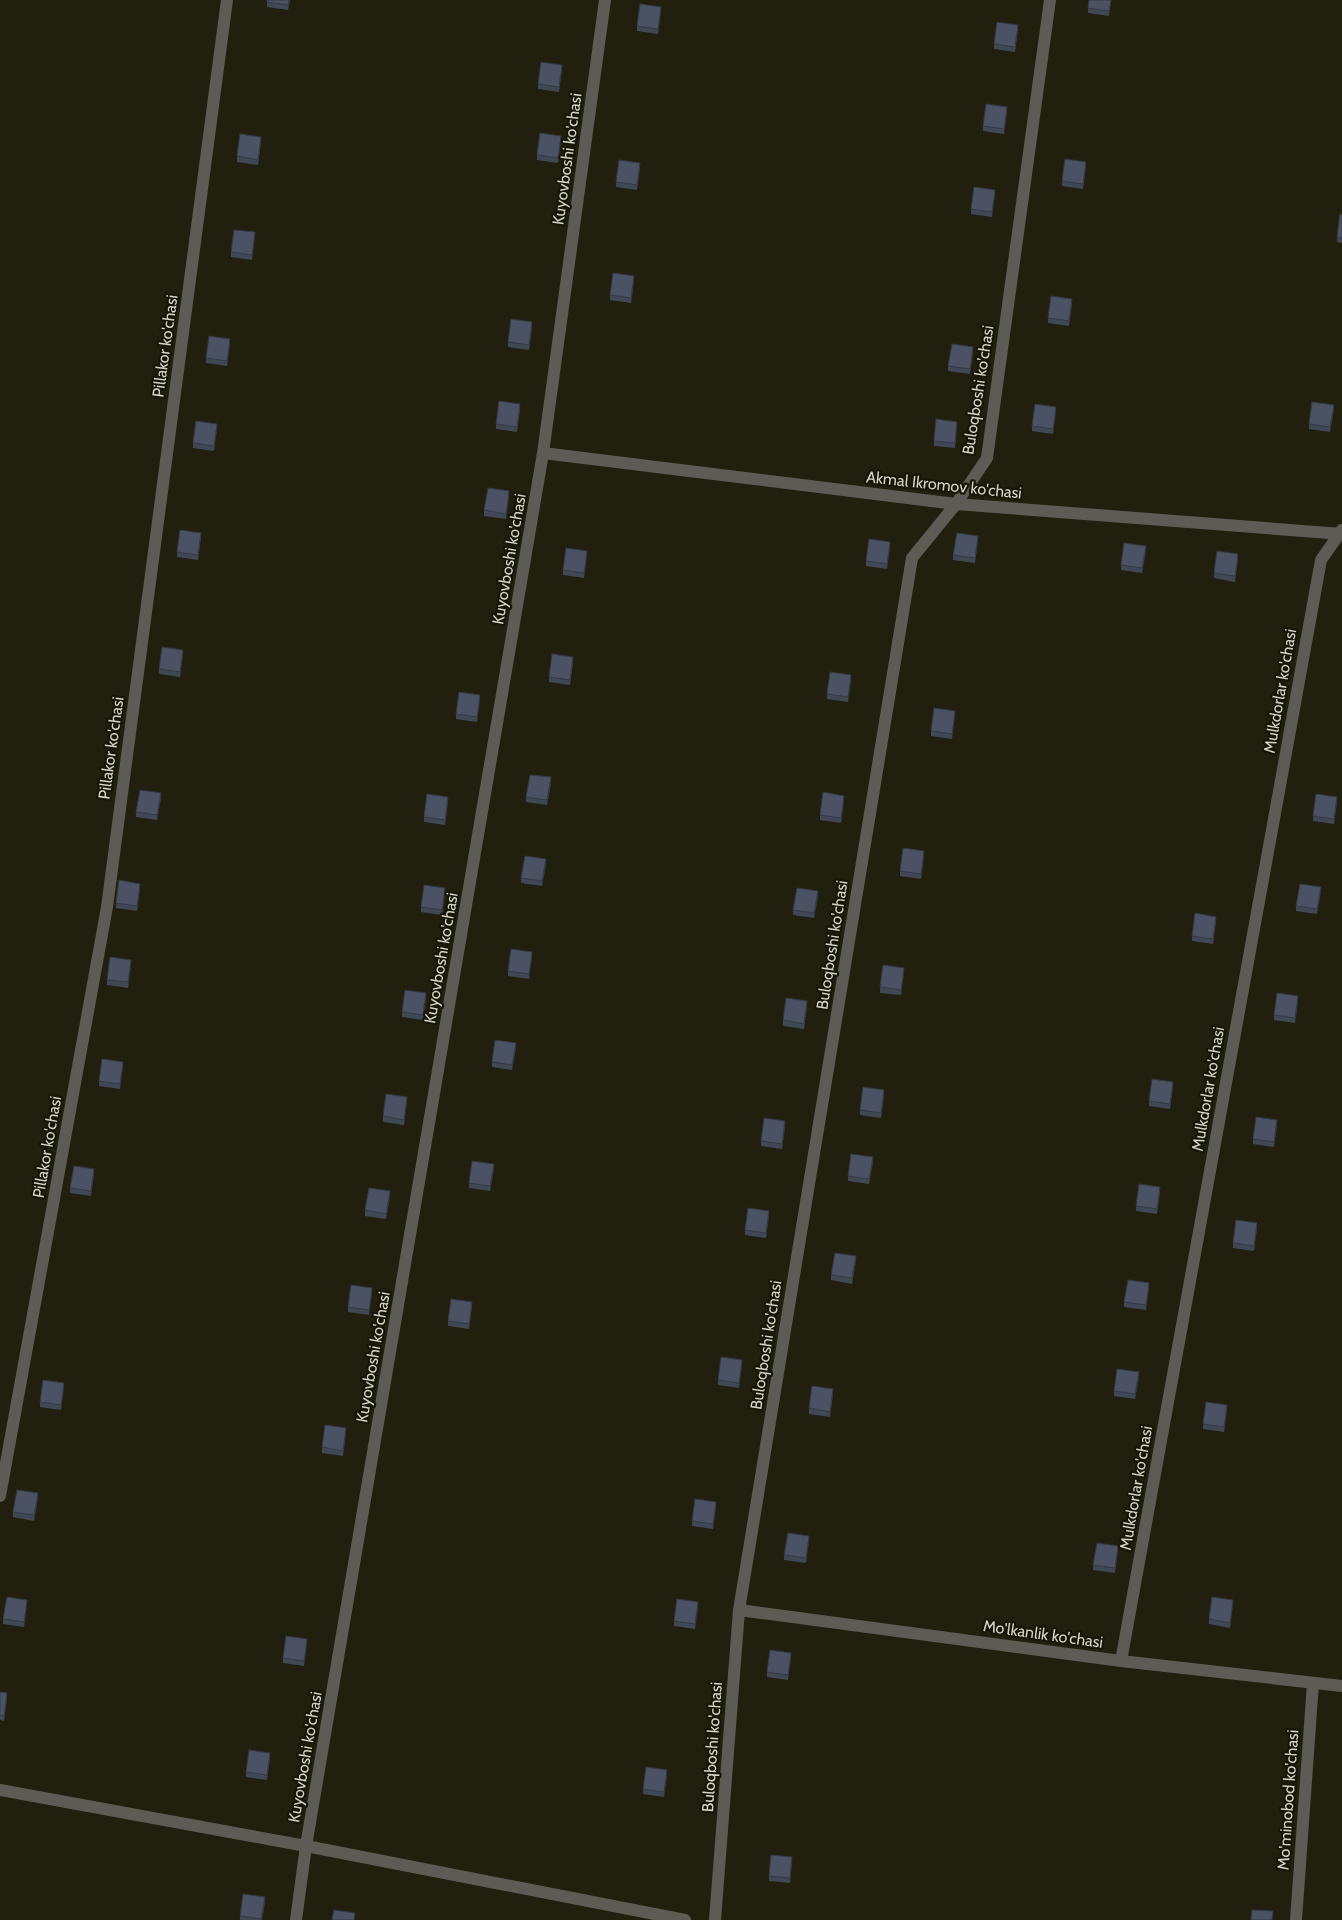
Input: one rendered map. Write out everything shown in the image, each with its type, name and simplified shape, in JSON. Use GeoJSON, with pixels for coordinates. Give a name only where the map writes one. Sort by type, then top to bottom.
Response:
{"type":"FeatureCollection","features":[{"type":"Feature","properties":{"kind":"street","name":"Pillakor ko'chasi"},"geometry":{"type":"LineString","coordinates":[[0,1496],[107,907],[227,0]]}},
{"type":"Feature","properties":{"kind":"street","name":"Kuyovboshi ko'chasi"},"geometry":{"type":"LineString","coordinates":[[296,1920],[306,1846],[544,453],[605,0]]}},
{"type":"Feature","properties":{"kind":"street","name":"Buloqboshi ko'chasi"},"geometry":{"type":"LineString","coordinates":[[715,1920],[739,1610],[912,558],[956,504],[987,458],[1050,0]]}},
{"type":"Feature","properties":{"kind":"street","name":"Akmal Ikromov ko'chasi"},"geometry":{"type":"LineString","coordinates":[[544,453],[956,504],[1341,532]]}},
{"type":"Feature","properties":{"kind":"street","name":"Mulkdorlar ko'chasi"},"geometry":{"type":"LineString","coordinates":[[1121,1661],[1320,560],[1341,532]]}},
{"type":"Feature","properties":{"kind":"street","name":"Mo'lkanlik ko'chasi"},"geometry":{"type":"LineString","coordinates":[[739,1610],[1121,1661],[1342,1686]]}},
{"type":"Feature","properties":{"kind":"street","name":"Mo'minobod ko'chasi"},"geometry":{"type":"LineString","coordinates":[[1296,1920],[1313,1683]]}},
{"type":"Feature","properties":{"kind":"street"},"geometry":{"type":"LineString","coordinates":[[0,1790],[306,1846],[685,1920]]}},
{"type":"Feature","properties":{"kind":"building"},"geometry":{"type":"Polygon","coordinates":[[[267,0],[289,0],[288,5],[267,2],[267,0]]]}},
{"type":"Feature","properties":{"kind":"building"},"geometry":{"type":"Polygon","coordinates":[[[1089,0],[1111,0],[1109,11],[1088,8],[1089,0]]]}},
{"type":"Feature","properties":{"kind":"building"},"geometry":{"type":"Polygon","coordinates":[[[640,4],[661,7],[658,29],[637,26],[640,4]]]}},
{"type":"Feature","properties":{"kind":"building"},"geometry":{"type":"Polygon","coordinates":[[[997,22],[1018,25],[1015,47],[994,44],[997,22]]]}},
{"type":"Feature","properties":{"kind":"building"},"geometry":{"type":"Polygon","coordinates":[[[541,62],[562,65],[559,87],[538,84],[541,62]]]}},
{"type":"Feature","properties":{"kind":"building"},"geometry":{"type":"Polygon","coordinates":[[[986,104],[1007,107],[1004,129],[983,126],[986,104]]]}},
{"type":"Feature","properties":{"kind":"building"},"geometry":{"type":"Polygon","coordinates":[[[540,133],[561,136],[558,158],[537,155],[540,133]]]}},
{"type":"Feature","properties":{"kind":"building"},"geometry":{"type":"Polygon","coordinates":[[[240,134],[261,137],[258,160],[237,156],[240,134]]]}},
{"type":"Feature","properties":{"kind":"building"},"geometry":{"type":"Polygon","coordinates":[[[1065,159],[1086,162],[1083,184],[1062,181],[1065,159]]]}},
{"type":"Feature","properties":{"kind":"building"},"geometry":{"type":"Polygon","coordinates":[[[619,160],[640,163],[637,185],[616,182],[619,160]]]}},
{"type":"Feature","properties":{"kind":"building"},"geometry":{"type":"Polygon","coordinates":[[[974,187],[995,190],[992,212],[971,209],[974,187]]]}},
{"type":"Feature","properties":{"kind":"building"},"geometry":{"type":"Polygon","coordinates":[[[1340,214],[1342,215],[1342,238],[1337,237],[1340,214]]]}},
{"type":"Feature","properties":{"kind":"building"},"geometry":{"type":"Polygon","coordinates":[[[234,230],[255,232],[252,255],[231,252],[234,230]]]}},
{"type":"Feature","properties":{"kind":"building"},"geometry":{"type":"Polygon","coordinates":[[[613,273],[634,276],[631,298],[610,295],[613,273]]]}},
{"type":"Feature","properties":{"kind":"building"},"geometry":{"type":"Polygon","coordinates":[[[1051,296],[1072,299],[1069,321],[1048,318],[1051,296]]]}},
{"type":"Feature","properties":{"kind":"building"},"geometry":{"type":"Polygon","coordinates":[[[511,319],[532,322],[529,345],[508,342],[511,319]]]}},
{"type":"Feature","properties":{"kind":"building"},"geometry":{"type":"Polygon","coordinates":[[[209,336],[230,339],[227,361],[206,358],[209,336]]]}},
{"type":"Feature","properties":{"kind":"building"},"geometry":{"type":"Polygon","coordinates":[[[952,344],[973,347],[970,369],[948,366],[952,344]]]}},
{"type":"Feature","properties":{"kind":"building"},"geometry":{"type":"Polygon","coordinates":[[[499,401],[520,404],[517,427],[496,424],[499,401]]]}},
{"type":"Feature","properties":{"kind":"building"},"geometry":{"type":"Polygon","coordinates":[[[1312,402],[1334,405],[1330,427],[1309,424],[1312,402]]]}},
{"type":"Feature","properties":{"kind":"building"},"geometry":{"type":"Polygon","coordinates":[[[1035,404],[1056,407],[1053,429],[1032,426],[1035,404]]]}},
{"type":"Feature","properties":{"kind":"building"},"geometry":{"type":"Polygon","coordinates":[[[936,419],[957,422],[955,443],[934,441],[936,419]]]}},
{"type":"Feature","properties":{"kind":"building"},"geometry":{"type":"Polygon","coordinates":[[[196,421],[217,424],[214,446],[193,443],[196,421]]]}},
{"type":"Feature","properties":{"kind":"building"},"geometry":{"type":"Polygon","coordinates":[[[488,488],[509,491],[506,514],[484,510],[488,488]]]}},
{"type":"Feature","properties":{"kind":"building"},"geometry":{"type":"Polygon","coordinates":[[[180,530],[201,533],[198,555],[177,552],[180,530]]]}},
{"type":"Feature","properties":{"kind":"building"},"geometry":{"type":"Polygon","coordinates":[[[957,533],[978,536],[975,558],[953,555],[957,533]]]}},
{"type":"Feature","properties":{"kind":"building"},"geometry":{"type":"Polygon","coordinates":[[[869,539],[890,542],[887,564],[866,561],[869,539]]]}},
{"type":"Feature","properties":{"kind":"building"},"geometry":{"type":"Polygon","coordinates":[[[1124,543],[1146,546],[1142,568],[1121,565],[1124,543]]]}},
{"type":"Feature","properties":{"kind":"building"},"geometry":{"type":"Polygon","coordinates":[[[566,548],[587,551],[584,573],[563,570],[566,548]]]}},
{"type":"Feature","properties":{"kind":"building"},"geometry":{"type":"Polygon","coordinates":[[[1217,551],[1238,554],[1235,576],[1214,573],[1217,551]]]}},
{"type":"Feature","properties":{"kind":"building"},"geometry":{"type":"Polygon","coordinates":[[[162,647],[183,650],[180,672],[159,669],[162,647]]]}},
{"type":"Feature","properties":{"kind":"building"},"geometry":{"type":"Polygon","coordinates":[[[552,654],[573,657],[570,680],[549,677],[552,654]]]}},
{"type":"Feature","properties":{"kind":"building"},"geometry":{"type":"Polygon","coordinates":[[[830,672],[851,675],[848,697],[827,694],[830,672]]]}},
{"type":"Feature","properties":{"kind":"building"},"geometry":{"type":"Polygon","coordinates":[[[459,692],[480,695],[477,717],[456,714],[459,692]]]}},
{"type":"Feature","properties":{"kind":"building"},"geometry":{"type":"Polygon","coordinates":[[[934,708],[955,711],[952,734],[931,731],[934,708]]]}},
{"type":"Feature","properties":{"kind":"building"},"geometry":{"type":"Polygon","coordinates":[[[530,775],[551,777],[547,800],[526,797],[530,775]]]}},
{"type":"Feature","properties":{"kind":"building"},"geometry":{"type":"Polygon","coordinates":[[[140,790],[161,793],[157,815],[136,812],[140,790]]]}},
{"type":"Feature","properties":{"kind":"building"},"geometry":{"type":"Polygon","coordinates":[[[823,792],[844,796],[841,818],[820,815],[823,792]]]}},
{"type":"Feature","properties":{"kind":"building"},"geometry":{"type":"Polygon","coordinates":[[[427,794],[448,797],[445,820],[424,817],[427,794]]]}},
{"type":"Feature","properties":{"kind":"building"},"geometry":{"type":"Polygon","coordinates":[[[1316,794],[1337,797],[1334,819],[1313,816],[1316,794]]]}},
{"type":"Feature","properties":{"kind":"building"},"geometry":{"type":"Polygon","coordinates":[[[903,848],[924,851],[921,874],[900,871],[903,848]]]}},
{"type":"Feature","properties":{"kind":"building"},"geometry":{"type":"Polygon","coordinates":[[[525,856],[546,859],[542,881],[521,878],[525,856]]]}},
{"type":"Feature","properties":{"kind":"building"},"geometry":{"type":"Polygon","coordinates":[[[119,880],[140,884],[137,906],[116,903],[119,880]]]}},
{"type":"Feature","properties":{"kind":"building"},"geometry":{"type":"Polygon","coordinates":[[[1300,884],[1321,887],[1317,909],[1296,906],[1300,884]]]}},
{"type":"Feature","properties":{"kind":"building"},"geometry":{"type":"Polygon","coordinates":[[[424,885],[445,888],[442,910],[421,907],[424,885]]]}},
{"type":"Feature","properties":{"kind":"building"},"geometry":{"type":"Polygon","coordinates":[[[797,888],[818,891],[814,913],[793,910],[797,888]]]}},
{"type":"Feature","properties":{"kind":"building"},"geometry":{"type":"Polygon","coordinates":[[[1195,913],[1216,917],[1213,939],[1192,936],[1195,913]]]}},
{"type":"Feature","properties":{"kind":"building"},"geometry":{"type":"Polygon","coordinates":[[[511,949],[532,952],[529,974],[508,971],[511,949]]]}},
{"type":"Feature","properties":{"kind":"building"},"geometry":{"type":"Polygon","coordinates":[[[110,957],[131,960],[128,982],[107,980],[110,957]]]}},
{"type":"Feature","properties":{"kind":"building"},"geometry":{"type":"Polygon","coordinates":[[[883,965],[904,968],[901,990],[880,987],[883,965]]]}},
{"type":"Feature","properties":{"kind":"building"},"geometry":{"type":"Polygon","coordinates":[[[405,990],[426,993],[423,1015],[402,1012],[405,990]]]}},
{"type":"Feature","properties":{"kind":"building"},"geometry":{"type":"Polygon","coordinates":[[[1277,993],[1298,996],[1295,1018],[1274,1015],[1277,993]]]}},
{"type":"Feature","properties":{"kind":"building"},"geometry":{"type":"Polygon","coordinates":[[[786,998],[807,1001],[804,1024],[783,1020],[786,998]]]}},
{"type":"Feature","properties":{"kind":"building"},"geometry":{"type":"Polygon","coordinates":[[[495,1040],[516,1043],[512,1065],[492,1062],[495,1040]]]}},
{"type":"Feature","properties":{"kind":"building"},"geometry":{"type":"Polygon","coordinates":[[[102,1059],[123,1062],[120,1084],[99,1081],[102,1059]]]}},
{"type":"Feature","properties":{"kind":"building"},"geometry":{"type":"Polygon","coordinates":[[[1152,1079],[1173,1082],[1170,1104],[1149,1101],[1152,1079]]]}},
{"type":"Feature","properties":{"kind":"building"},"geometry":{"type":"Polygon","coordinates":[[[863,1087],[884,1090],[881,1113],[860,1110],[863,1087]]]}},
{"type":"Feature","properties":{"kind":"building"},"geometry":{"type":"Polygon","coordinates":[[[386,1094],[407,1097],[404,1120],[383,1116],[386,1094]]]}},
{"type":"Feature","properties":{"kind":"building"},"geometry":{"type":"Polygon","coordinates":[[[1256,1117],[1277,1120],[1274,1142],[1253,1139],[1256,1117]]]}},
{"type":"Feature","properties":{"kind":"building"},"geometry":{"type":"Polygon","coordinates":[[[764,1118],[785,1121],[782,1144],[761,1141],[764,1118]]]}},
{"type":"Feature","properties":{"kind":"building"},"geometry":{"type":"Polygon","coordinates":[[[851,1154],[873,1157],[869,1179],[848,1176],[851,1154]]]}},
{"type":"Feature","properties":{"kind":"building"},"geometry":{"type":"Polygon","coordinates":[[[472,1161],[494,1164],[490,1186],[469,1183],[472,1161]]]}},
{"type":"Feature","properties":{"kind":"building"},"geometry":{"type":"Polygon","coordinates":[[[74,1166],[94,1169],[91,1191],[70,1188],[74,1166]]]}},
{"type":"Feature","properties":{"kind":"building"},"geometry":{"type":"Polygon","coordinates":[[[1139,1184],[1160,1187],[1157,1209],[1136,1206],[1139,1184]]]}},
{"type":"Feature","properties":{"kind":"building"},"geometry":{"type":"Polygon","coordinates":[[[369,1188],[390,1191],[386,1214],[365,1210],[369,1188]]]}},
{"type":"Feature","properties":{"kind":"building"},"geometry":{"type":"Polygon","coordinates":[[[748,1208],[769,1211],[766,1233],[745,1230],[748,1208]]]}},
{"type":"Feature","properties":{"kind":"building"},"geometry":{"type":"Polygon","coordinates":[[[1236,1220],[1257,1223],[1254,1246],[1233,1243],[1236,1220]]]}},
{"type":"Feature","properties":{"kind":"building"},"geometry":{"type":"Polygon","coordinates":[[[835,1253],[856,1256],[852,1278],[831,1275],[835,1253]]]}},
{"type":"Feature","properties":{"kind":"building"},"geometry":{"type":"Polygon","coordinates":[[[1128,1280],[1149,1283],[1146,1305],[1124,1302],[1128,1280]]]}},
{"type":"Feature","properties":{"kind":"building"},"geometry":{"type":"Polygon","coordinates":[[[351,1285],[372,1288],[369,1310],[348,1307],[351,1285]]]}},
{"type":"Feature","properties":{"kind":"building"},"geometry":{"type":"Polygon","coordinates":[[[451,1299],[472,1302],[469,1324],[448,1321],[451,1299]]]}},
{"type":"Feature","properties":{"kind":"building"},"geometry":{"type":"Polygon","coordinates":[[[721,1357],[742,1360],[739,1383],[718,1380],[721,1357]]]}},
{"type":"Feature","properties":{"kind":"building"},"geometry":{"type":"Polygon","coordinates":[[[1117,1369],[1139,1372],[1135,1394],[1114,1391],[1117,1369]]]}},
{"type":"Feature","properties":{"kind":"building"},"geometry":{"type":"Polygon","coordinates":[[[43,1380],[64,1383],[61,1405],[40,1402],[43,1380]]]}},
{"type":"Feature","properties":{"kind":"building"},"geometry":{"type":"Polygon","coordinates":[[[812,1386],[833,1389],[830,1412],[809,1408],[812,1386]]]}},
{"type":"Feature","properties":{"kind":"building"},"geometry":{"type":"Polygon","coordinates":[[[1206,1402],[1227,1405],[1224,1427],[1203,1424],[1206,1402]]]}},
{"type":"Feature","properties":{"kind":"building"},"geometry":{"type":"Polygon","coordinates":[[[325,1425],[346,1428],[343,1451],[322,1447],[325,1425]]]}},
{"type":"Feature","properties":{"kind":"building"},"geometry":{"type":"Polygon","coordinates":[[[17,1490],[38,1493],[34,1515],[13,1512],[17,1490]]]}},
{"type":"Feature","properties":{"kind":"building"},"geometry":{"type":"Polygon","coordinates":[[[695,1499],[716,1502],[713,1524],[692,1521],[695,1499]]]}},
{"type":"Feature","properties":{"kind":"building"},"geometry":{"type":"Polygon","coordinates":[[[788,1533],[809,1536],[806,1558],[784,1555],[788,1533]]]}},
{"type":"Feature","properties":{"kind":"building"},"geometry":{"type":"Polygon","coordinates":[[[1097,1543],[1118,1546],[1115,1568],[1093,1565],[1097,1543]]]}},
{"type":"Feature","properties":{"kind":"building"},"geometry":{"type":"Polygon","coordinates":[[[7,1597],[27,1600],[24,1622],[3,1619],[7,1597]]]}},
{"type":"Feature","properties":{"kind":"building"},"geometry":{"type":"Polygon","coordinates":[[[1212,1597],[1233,1600],[1230,1623],[1209,1619],[1212,1597]]]}},
{"type":"Feature","properties":{"kind":"building"},"geometry":{"type":"Polygon","coordinates":[[[677,1599],[698,1602],[695,1624],[674,1621],[677,1599]]]}},
{"type":"Feature","properties":{"kind":"building"},"geometry":{"type":"Polygon","coordinates":[[[286,1636],[307,1639],[304,1661],[283,1658],[286,1636]]]}},
{"type":"Feature","properties":{"kind":"building"},"geometry":{"type":"Polygon","coordinates":[[[770,1650],[791,1653],[788,1675],[767,1672],[770,1650]]]}},
{"type":"Feature","properties":{"kind":"building"},"geometry":{"type":"Polygon","coordinates":[[[0,1692],[7,1693],[4,1716],[0,1715],[0,1692]]]}},
{"type":"Feature","properties":{"kind":"building"},"geometry":{"type":"Polygon","coordinates":[[[249,1750],[270,1753],[267,1775],[246,1772],[249,1750]]]}},
{"type":"Feature","properties":{"kind":"building"},"geometry":{"type":"Polygon","coordinates":[[[646,1767],[667,1770],[664,1792],[643,1789],[646,1767]]]}},
{"type":"Feature","properties":{"kind":"building"},"geometry":{"type":"Polygon","coordinates":[[[771,1855],[792,1857],[790,1878],[769,1876],[771,1855]]]}},
{"type":"Feature","properties":{"kind":"building"},"geometry":{"type":"Polygon","coordinates":[[[243,1894],[265,1897],[261,1919],[240,1916],[243,1894]]]}},
{"type":"Feature","properties":{"kind":"building"},"geometry":{"type":"Polygon","coordinates":[[[334,1910],[355,1913],[354,1920],[332,1920],[334,1910]]]}},
{"type":"Feature","properties":{"kind":"building"},"geometry":{"type":"Polygon","coordinates":[[[1252,1910],[1273,1911],[1272,1920],[1251,1920],[1252,1910]]]}}]}
